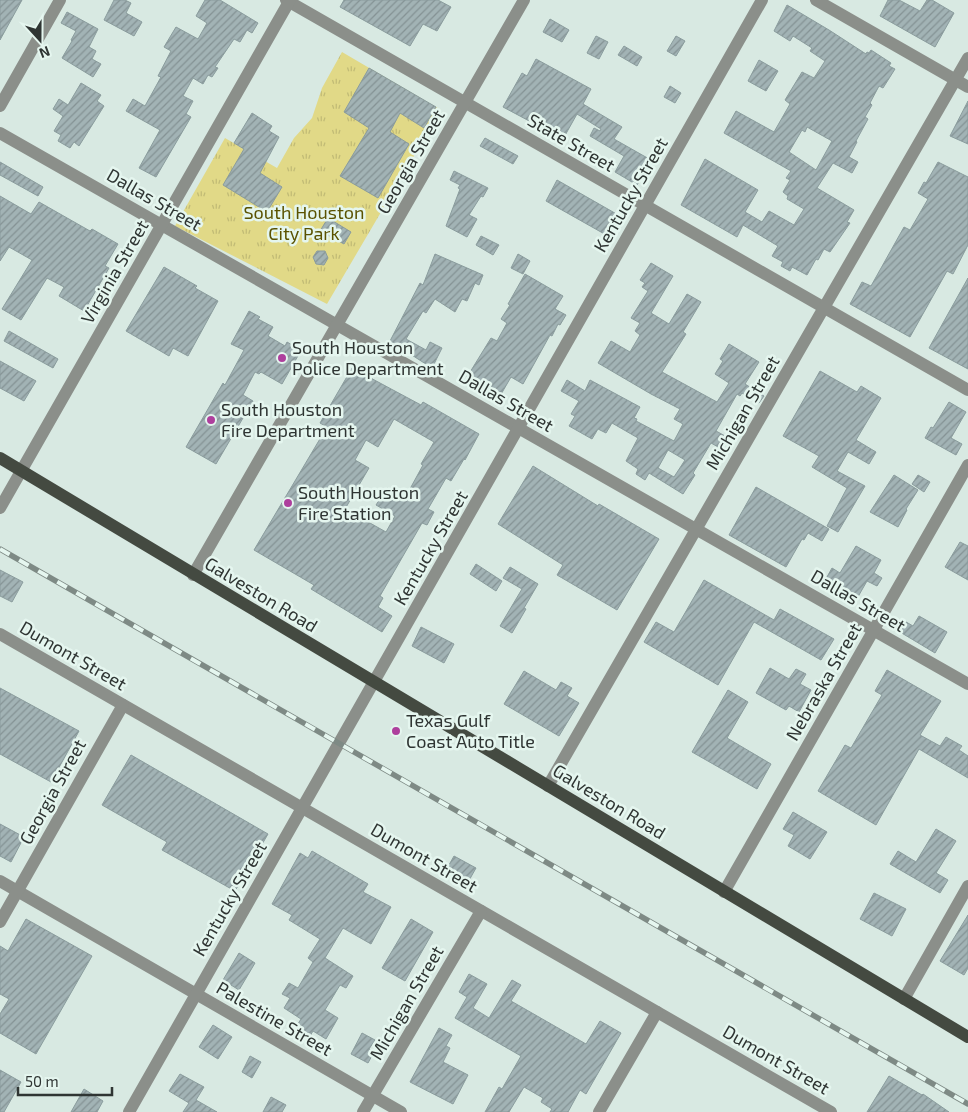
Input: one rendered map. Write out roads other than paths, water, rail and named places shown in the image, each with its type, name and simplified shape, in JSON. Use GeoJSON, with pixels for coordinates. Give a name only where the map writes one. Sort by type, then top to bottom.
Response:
{"type":"FeatureCollection","features":[{"type":"Feature","properties":{"kind":"main road","name":"Galveston Road"},"geometry":{"type":"LineString","coordinates":[[0,458],[968,1037]]}},
{"type":"Feature","properties":{"kind":"street"},"geometry":{"type":"LineString","coordinates":[[0,106],[60,0]]}},
{"type":"Feature","properties":{"kind":"street","name":"Georgia Street"},"geometry":{"type":"LineString","coordinates":[[193,575],[524,0]]}},
{"type":"Feature","properties":{"kind":"street","name":"Kentucky Street"},"geometry":{"type":"LineString","coordinates":[[129,1112],[762,0]]}},
{"type":"Feature","properties":{"kind":"street"},"geometry":{"type":"LineString","coordinates":[[816,0],[968,87]]}},
{"type":"Feature","properties":{"kind":"street","name":"State Street"},"geometry":{"type":"LineString","coordinates":[[288,1],[968,390]]}},
{"type":"Feature","properties":{"kind":"street","name":"Virginia Street"},"geometry":{"type":"LineString","coordinates":[[0,508],[288,1]]}},
{"type":"Feature","properties":{"kind":"street","name":"Michigan Street"},"geometry":{"type":"LineString","coordinates":[[548,786],[968,58]]}},
{"type":"Feature","properties":{"kind":"street","name":"Dallas Street"},"geometry":{"type":"LineString","coordinates":[[0,133],[968,684]]}},
{"type":"Feature","properties":{"kind":"street","name":"Nebraska Street"},"geometry":{"type":"LineString","coordinates":[[724,892],[968,464]]}},
{"type":"Feature","properties":{"kind":"street","name":"Dumont Street"},"geometry":{"type":"LineString","coordinates":[[0,634],[831,1112]]}},
{"type":"Feature","properties":{"kind":"street","name":"Georgia Street"},"geometry":{"type":"LineString","coordinates":[[0,922],[123,705]]}},
{"type":"Feature","properties":{"kind":"street","name":"Palestine Street"},"geometry":{"type":"LineString","coordinates":[[0,881],[401,1112]]}},
{"type":"Feature","properties":{"kind":"street"},"geometry":{"type":"LineString","coordinates":[[904,999],[968,886]]}},
{"type":"Feature","properties":{"kind":"street","name":"Michigan Street"},"geometry":{"type":"LineString","coordinates":[[363,1112],[481,911]]}},
{"type":"Feature","properties":{"kind":"street"},"geometry":{"type":"LineString","coordinates":[[599,1112],[657,1012]]}},
{"type":"Feature","properties":{"kind":"railway"},"geometry":{"type":"LineString","coordinates":[[0,549],[968,1104]]}},
{"type":"Feature","properties":{"kind":"place","name":"South Houston Police Department"},"geometry":{"type":"Point","coordinates":[282,358]}},
{"type":"Feature","properties":{"kind":"place","name":"South Houston Fire Department"},"geometry":{"type":"Point","coordinates":[211,420]}},
{"type":"Feature","properties":{"kind":"place","name":"South Houston Fire Station"},"geometry":{"type":"Point","coordinates":[288,503]}},
{"type":"Feature","properties":{"kind":"place","name":"Texas Gulf Coast Auto Title"},"geometry":{"type":"Point","coordinates":[396,731]}},
{"type":"Feature","properties":{"kind":"park label","name":"South Houston City Park"},"geometry":{"type":"Point","coordinates":[304,223]}}]}
